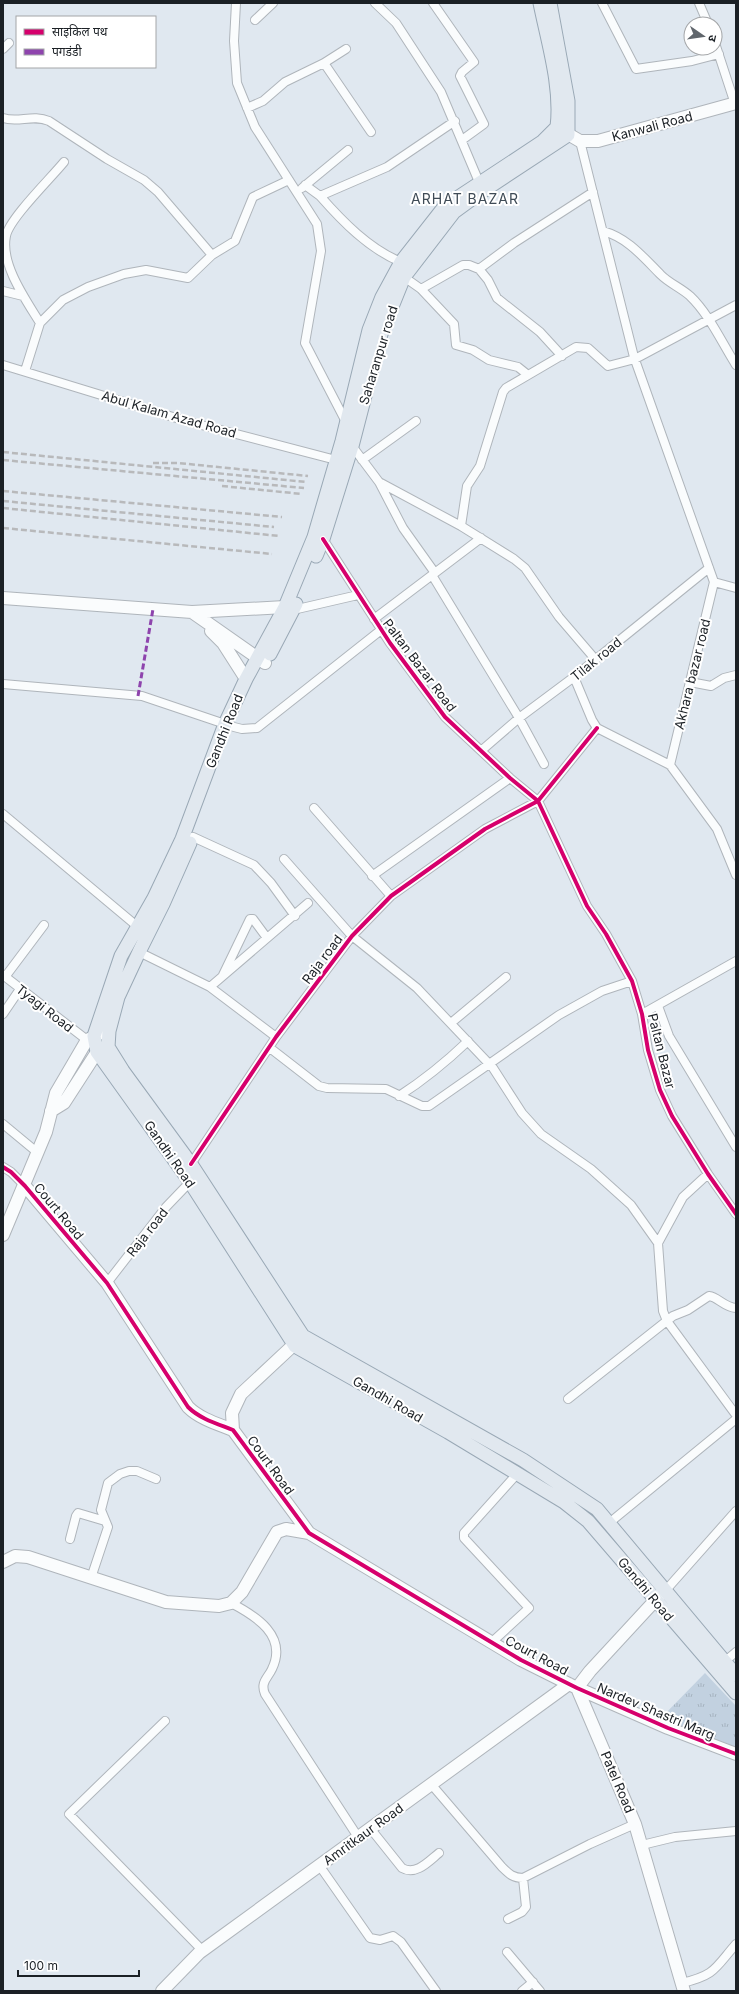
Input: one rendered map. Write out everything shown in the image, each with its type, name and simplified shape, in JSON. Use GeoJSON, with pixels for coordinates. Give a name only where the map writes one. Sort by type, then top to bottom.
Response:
{"type":"FeatureCollection","features":[{"type":"Feature","properties":{"kind":"main road"},"geometry":{"type":"LineString","coordinates":[[540,3],[563,131]]}},
{"type":"Feature","properties":{"kind":"main road"},"geometry":{"type":"LineString","coordinates":[[550,3],[568,101],[563,131]]}},
{"type":"Feature","properties":{"kind":"main road","name":"Saharanpur road"},"geometry":{"type":"LineString","coordinates":[[352,425],[369,330],[382,298],[401,262],[445,206],[542,142],[563,131]]}},
{"type":"Feature","properties":{"kind":"main road","name":"Saharanpur road"},"geometry":{"type":"LineString","coordinates":[[352,425],[381,334],[404,276],[454,212],[563,131]]}},
{"type":"Feature","properties":{"kind":"main road","name":"Gandhi Road"},"geometry":{"type":"LineString","coordinates":[[90,1038],[121,956],[154,898],[182,839],[230,725],[323,539],[352,446],[352,425]]}},
{"type":"Feature","properties":{"kind":"main road","name":"Gandhi Road"},"geometry":{"type":"LineString","coordinates":[[289,609],[314,537],[336,460],[352,425]]}},
{"type":"Feature","properties":{"kind":"main road","name":"Gandhi Road"},"geometry":{"type":"LineString","coordinates":[[103,1050],[118,997],[163,904],[193,837],[246,679],[262,660]]}},
{"type":"Feature","properties":{"kind":"main road"},"geometry":{"type":"LineString","coordinates":[[90,1038],[103,1050]]}},
{"type":"Feature","properties":{"kind":"main road","name":"Gandhi Road"},"geometry":{"type":"LineString","coordinates":[[103,1050],[122,1071],[191,1164],[299,1341],[523,1460],[597,1509],[736,1675]]}},
{"type":"Feature","properties":{"kind":"main road","name":"Gandhi Road"},"geometry":{"type":"LineString","coordinates":[[103,1050],[190,1182],[299,1341],[564,1502],[588,1521],[736,1693]]}},
{"type":"Feature","properties":{"kind":"street"},"geometry":{"type":"LineString","coordinates":[[236,3],[234,41],[235,74],[247,108],[255,127],[317,224],[321,252],[304,343],[352,425]]}},
{"type":"Feature","properties":{"kind":"street"},"geometry":{"type":"LineString","coordinates":[[255,20],[272,3]]}},
{"type":"Feature","properties":{"kind":"street"},"geometry":{"type":"LineString","coordinates":[[375,3],[396,23],[441,92],[480,182]]}},
{"type":"Feature","properties":{"kind":"street"},"geometry":{"type":"LineString","coordinates":[[434,3],[474,62],[462,72],[460,76],[484,124],[462,140]]}},
{"type":"Feature","properties":{"kind":"street"},"geometry":{"type":"LineString","coordinates":[[602,3],[636,69],[692,61],[711,56]]}},
{"type":"Feature","properties":{"kind":"street"},"geometry":{"type":"LineString","coordinates":[[699,3],[705,16]]}},
{"type":"Feature","properties":{"kind":"street"},"geometry":{"type":"LineString","coordinates":[[247,108],[266,99],[285,82],[324,63],[346,49]]}},
{"type":"Feature","properties":{"kind":"street"},"geometry":{"type":"LineString","coordinates":[[720,56],[736,104]]}},
{"type":"Feature","properties":{"kind":"street"},"geometry":{"type":"LineString","coordinates":[[324,63],[371,132]]}},
{"type":"Feature","properties":{"kind":"street","name":"Kanwali Road"},"geometry":{"type":"LineString","coordinates":[[563,131],[580,141],[598,141],[736,104]]}},
{"type":"Feature","properties":{"kind":"street"},"geometry":{"type":"LineString","coordinates":[[3,118],[10,120],[41,118],[49,121],[107,159],[144,180],[158,192],[212,256]]}},
{"type":"Feature","properties":{"kind":"street"},"geometry":{"type":"LineString","coordinates":[[320,196],[387,167],[454,121]]}},
{"type":"Feature","properties":{"kind":"street"},"geometry":{"type":"LineString","coordinates":[[580,141],[635,358],[714,582],[736,588]]}},
{"type":"Feature","properties":{"kind":"street"},"geometry":{"type":"LineString","coordinates":[[296,192],[348,150]]}},
{"type":"Feature","properties":{"kind":"street"},"geometry":{"type":"LineString","coordinates":[[40,323],[23,296],[5,254],[6,236],[18,216],[64,162]]}},
{"type":"Feature","properties":{"kind":"street"},"geometry":{"type":"LineString","coordinates":[[25,371],[40,323],[59,302],[88,287],[124,274],[146,270],[188,278],[212,256],[235,241],[254,197],[289,180]]}},
{"type":"Feature","properties":{"kind":"street"},"geometry":{"type":"LineString","coordinates":[[305,185],[320,196],[338,215],[380,252],[401,262]]}},
{"type":"Feature","properties":{"kind":"street"},"geometry":{"type":"LineString","coordinates":[[479,269],[514,242],[593,192]]}},
{"type":"Feature","properties":{"kind":"street"},"geometry":{"type":"LineString","coordinates":[[603,231],[615,234],[631,244],[665,279],[691,297],[708,320],[736,365]]}},
{"type":"Feature","properties":{"kind":"street"},"geometry":{"type":"LineString","coordinates":[[421,289],[463,265],[469,265],[479,269],[488,280],[497,298],[540,332],[562,356]]}},
{"type":"Feature","properties":{"kind":"street"},"geometry":{"type":"LineString","coordinates":[[404,276],[421,289],[454,324],[456,345],[473,350],[489,360],[518,367],[528,375]]}},
{"type":"Feature","properties":{"kind":"street"},"geometry":{"type":"LineString","coordinates":[[4,290],[23,296]]}},
{"type":"Feature","properties":{"kind":"street"},"geometry":{"type":"LineString","coordinates":[[461,526],[467,486],[480,466],[503,392],[506,388],[576,347],[582,347],[592,351],[608,366],[635,358],[736,305]]}},
{"type":"Feature","properties":{"kind":"street","name":"Abul Kalam Azad Road"},"geometry":{"type":"LineString","coordinates":[[3,365],[186,421],[336,460]]}},
{"type":"Feature","properties":{"kind":"street"},"geometry":{"type":"LineString","coordinates":[[362,460],[416,421]]}},
{"type":"Feature","properties":{"kind":"street"},"geometry":{"type":"LineString","coordinates":[[352,446],[379,482],[403,528],[433,574],[519,718],[544,764]]}},
{"type":"Feature","properties":{"kind":"street"},"geometry":{"type":"LineString","coordinates":[[379,482],[461,526],[514,558],[525,568],[559,617],[595,660]]}},
{"type":"Feature","properties":{"kind":"street"},"geometry":{"type":"LineString","coordinates":[[374,619],[480,538]]}},
{"type":"Feature","properties":{"kind":"street","name":"Paltan Bazar Road"},"geometry":{"type":"LineString","coordinates":[[323,539],[381,630],[445,717],[482,750],[510,778],[538,801]]}},
{"type":"Feature","properties":{"kind":"street","name":"Tilak road"},"geometry":{"type":"LineString","coordinates":[[482,750],[519,718],[574,677],[709,568]]}},
{"type":"Feature","properties":{"kind":"street","name":"Akhara bazar road"},"geometry":{"type":"LineString","coordinates":[[670,765],[714,582]]}},
{"type":"Feature","properties":{"kind":"street"},"geometry":{"type":"LineString","coordinates":[[3,598],[192,612],[289,609],[358,596]]}},
{"type":"Feature","properties":{"kind":"street"},"geometry":{"type":"LineString","coordinates":[[192,612],[262,660]]}},
{"type":"Feature","properties":{"kind":"street"},"geometry":{"type":"LineString","coordinates":[[192,612],[223,643],[246,679]]}},
{"type":"Feature","properties":{"kind":"street"},"geometry":{"type":"LineString","coordinates":[[3,684],[142,696],[242,729],[257,728],[381,630]]}},
{"type":"Feature","properties":{"kind":"street"},"geometry":{"type":"LineString","coordinates":[[690,682],[711,686],[724,678],[736,675]]}},
{"type":"Feature","properties":{"kind":"street"},"geometry":{"type":"LineString","coordinates":[[574,677],[592,720],[597,728],[670,765],[717,829],[736,875]]}},
{"type":"Feature","properties":{"kind":"street","name":"Raja road"},"geometry":{"type":"LineString","coordinates":[[191,1164],[276,1037],[352,936],[391,896],[485,829],[538,801],[597,728]]}},
{"type":"Feature","properties":{"kind":"street"},"geometry":{"type":"LineString","coordinates":[[372,876],[510,778]]}},
{"type":"Feature","properties":{"kind":"street","name":"Paltan Bazar"},"geometry":{"type":"LineString","coordinates":[[538,801],[587,906],[606,934],[632,981],[642,1014],[648,1050],[660,1090],[672,1116],[708,1174],[736,1214]]}},
{"type":"Feature","properties":{"kind":"street"},"geometry":{"type":"LineString","coordinates":[[314,808],[391,896]]}},
{"type":"Feature","properties":{"kind":"street"},"geometry":{"type":"LineString","coordinates":[[3,814],[138,927]]}},
{"type":"Feature","properties":{"kind":"street"},"geometry":{"type":"LineString","coordinates":[[193,837],[254,865],[271,883],[295,916]]}},
{"type":"Feature","properties":{"kind":"street"},"geometry":{"type":"LineString","coordinates":[[284,859],[352,936],[417,988],[490,1064],[522,1113],[541,1134],[591,1169],[631,1205],[658,1243],[663,1311],[667,1321],[736,1414]]}},
{"type":"Feature","properties":{"kind":"street"},"geometry":{"type":"LineString","coordinates":[[210,986],[295,916],[308,903]]}},
{"type":"Feature","properties":{"kind":"street"},"geometry":{"type":"LineString","coordinates":[[222,977],[250,919],[253,919],[267,938]]}},
{"type":"Feature","properties":{"kind":"street"},"geometry":{"type":"LineString","coordinates":[[4,976],[44,925]]}},
{"type":"Feature","properties":{"kind":"street"},"geometry":{"type":"LineString","coordinates":[[139,952],[210,986],[276,1037]]}},
{"type":"Feature","properties":{"kind":"street"},"geometry":{"type":"LineString","coordinates":[[642,1014],[736,961]]}},
{"type":"Feature","properties":{"kind":"street","name":"Tyagi Road"},"geometry":{"type":"LineString","coordinates":[[4,976],[90,1038]]}},
{"type":"Feature","properties":{"kind":"street"},"geometry":{"type":"LineString","coordinates":[[451,1023],[506,977]]}},
{"type":"Feature","properties":{"kind":"street"},"geometry":{"type":"LineString","coordinates":[[270,1048],[319,1086],[327,1088],[386,1088],[399,1096],[422,1106],[429,1106],[559,1015],[602,991],[632,981]]}},
{"type":"Feature","properties":{"kind":"street"},"geometry":{"type":"LineString","coordinates":[[3,1014],[20,989]]}},
{"type":"Feature","properties":{"kind":"street"},"geometry":{"type":"LineString","coordinates":[[658,1006],[669,1036],[736,1146]]}},
{"type":"Feature","properties":{"kind":"street"},"geometry":{"type":"LineString","coordinates":[[3,1235],[38,1153],[52,1111],[56,1093],[90,1038],[109,1031]]}},
{"type":"Feature","properties":{"kind":"street"},"geometry":{"type":"LineString","coordinates":[[399,1096],[436,1070],[468,1041]]}},
{"type":"Feature","properties":{"kind":"street"},"geometry":{"type":"LineString","coordinates":[[52,1111],[64,1103],[103,1050]]}},
{"type":"Feature","properties":{"kind":"street"},"geometry":{"type":"LineString","coordinates":[[3,1124],[38,1153]]}},
{"type":"Feature","properties":{"kind":"street"},"geometry":{"type":"LineString","coordinates":[[3,1167],[11,1172],[25,1186]]}},
{"type":"Feature","properties":{"kind":"street"},"geometry":{"type":"LineString","coordinates":[[658,1243],[683,1196],[708,1174]]}},
{"type":"Feature","properties":{"kind":"street","name":"Raja road"},"geometry":{"type":"LineString","coordinates":[[107,1283],[166,1207],[190,1182]]}},
{"type":"Feature","properties":{"kind":"street","name":"Court Road"},"geometry":{"type":"LineString","coordinates":[[25,1186],[107,1283],[188,1408],[216,1424],[233,1430],[309,1533],[522,1660],[573,1686]]}},
{"type":"Feature","properties":{"kind":"street"},"geometry":{"type":"LineString","coordinates":[[568,1399],[676,1314],[688,1310],[709,1296],[713,1297],[724,1305],[736,1308]]}},
{"type":"Feature","properties":{"kind":"street"},"geometry":{"type":"LineString","coordinates":[[233,1430],[232,1413],[241,1394],[299,1341]]}},
{"type":"Feature","properties":{"kind":"street"},"geometry":{"type":"LineString","coordinates":[[609,1523],[736,1419]]}},
{"type":"Feature","properties":{"kind":"street"},"geometry":{"type":"LineString","coordinates":[[92,1578],[108,1527],[101,1510],[108,1483],[120,1474],[130,1471],[137,1471],[156,1479]]}},
{"type":"Feature","properties":{"kind":"street"},"geometry":{"type":"LineString","coordinates":[[492,1642],[529,1608],[464,1538],[464,1533],[517,1474]]}},
{"type":"Feature","properties":{"kind":"street"},"geometry":{"type":"LineString","coordinates":[[573,1686],[590,1671],[666,1590],[736,1511]]}},
{"type":"Feature","properties":{"kind":"street"},"geometry":{"type":"LineString","coordinates":[[70,1539],[78,1513],[105,1521]]}},
{"type":"Feature","properties":{"kind":"street"},"geometry":{"type":"LineString","coordinates":[[231,1603],[242,1592],[277,1532],[286,1529],[309,1533]]}},
{"type":"Feature","properties":{"kind":"street"},"geometry":{"type":"LineString","coordinates":[[3,1562],[15,1556],[28,1557],[166,1602],[204,1606],[231,1603],[251,1614],[263,1623],[271,1635],[276,1650],[276,1661],[272,1671],[265,1678],[263,1689],[265,1694],[358,1837]]}},
{"type":"Feature","properties":{"kind":"street"},"geometry":{"type":"LineString","coordinates":[[724,1662],[736,1652]]}},
{"type":"Feature","properties":{"kind":"street","name":"Nardev Shastri Marg"},"geometry":{"type":"LineString","coordinates":[[573,1686],[668,1728],[736,1754]]}},
{"type":"Feature","properties":{"kind":"street","name":"Amritkaur Road"},"geometry":{"type":"LineString","coordinates":[[162,1991],[202,1950],[431,1784],[573,1686]]}},
{"type":"Feature","properties":{"kind":"street","name":"Patel Road"},"geometry":{"type":"LineString","coordinates":[[573,1686],[635,1824],[683,1987]]}},
{"type":"Feature","properties":{"kind":"street"},"geometry":{"type":"LineString","coordinates":[[166,1721],[69,1814],[202,1950]]}},
{"type":"Feature","properties":{"kind":"street"},"geometry":{"type":"LineString","coordinates":[[431,1784],[510,1875],[523,1878],[590,1844],[635,1824]]}},
{"type":"Feature","properties":{"kind":"street"},"geometry":{"type":"LineString","coordinates":[[370,1828],[402,1868],[408,1872],[415,1871],[439,1853]]}},
{"type":"Feature","properties":{"kind":"street"},"geometry":{"type":"LineString","coordinates":[[642,1845],[675,1837],[736,1831]]}},
{"type":"Feature","properties":{"kind":"street"},"geometry":{"type":"LineString","coordinates":[[319,1865],[370,1938],[380,1940],[393,1936],[401,1942],[436,1991]]}},
{"type":"Feature","properties":{"kind":"street"},"geometry":{"type":"LineString","coordinates":[[508,1919],[522,1912],[526,1907],[523,1878]]}},
{"type":"Feature","properties":{"kind":"street"},"geometry":{"type":"LineString","coordinates":[[683,1987],[709,1975],[717,1968],[736,1944]]}},
{"type":"Feature","properties":{"kind":"street"},"geometry":{"type":"LineString","coordinates":[[507,1952],[540,1991]]}},
{"type":"Feature","properties":{"kind":"street"},"geometry":{"type":"LineString","coordinates":[[522,1991],[533,1982]]}},
{"type":"Feature","properties":{"kind":"green space"},"geometry":{"type":"Polygon","coordinates":[[[705,1673],[736,1706],[736,1747],[661,1718],[705,1673]]]}},
{"type":"Feature","properties":{"kind":"railway"},"geometry":{"type":"LineString","coordinates":[[3,452],[306,482]]}},
{"type":"Feature","properties":{"kind":"railway"},"geometry":{"type":"LineString","coordinates":[[3,460],[304,488]]}},
{"type":"Feature","properties":{"kind":"railway"},"geometry":{"type":"LineString","coordinates":[[153,463],[178,463],[308,476]]}},
{"type":"Feature","properties":{"kind":"railway"},"geometry":{"type":"LineString","coordinates":[[222,486],[302,494]]}},
{"type":"Feature","properties":{"kind":"railway"},"geometry":{"type":"LineString","coordinates":[[3,491],[282,517]]}},
{"type":"Feature","properties":{"kind":"railway"},"geometry":{"type":"LineString","coordinates":[[3,501],[274,527]]}},
{"type":"Feature","properties":{"kind":"railway"},"geometry":{"type":"LineString","coordinates":[[3,508],[279,536]]}},
{"type":"Feature","properties":{"kind":"railway"},"geometry":{"type":"LineString","coordinates":[[3,528],[272,554]]}},
{"type":"Feature","properties":{"kind":"marked path"},"geometry":{"type":"LineString","coordinates":[[138,696],[153,609]]}},
{"type":"Feature","properties":{"kind":"cycle path"},"geometry":{"type":"LineString","coordinates":[[323,539],[390,643],[445,717],[510,778],[538,801],[587,906],[606,934],[632,981],[642,1014],[648,1050],[660,1090],[672,1116],[708,1174],[736,1214]]}},
{"type":"Feature","properties":{"kind":"cycle path"},"geometry":{"type":"LineString","coordinates":[[191,1164],[276,1037],[352,936],[391,896],[485,829],[538,801],[597,728]]}},
{"type":"Feature","properties":{"kind":"cycle path"},"geometry":{"type":"LineString","coordinates":[[3,1167],[11,1172],[25,1186],[107,1283],[188,1407],[204,1418],[233,1430],[309,1533],[521,1660],[577,1688],[668,1728],[736,1754]]}},
{"type":"Feature","properties":{"kind":"district","name":"ARHAT BAZAR"},"geometry":{"type":"Point","coordinates":[465,198]}}]}
